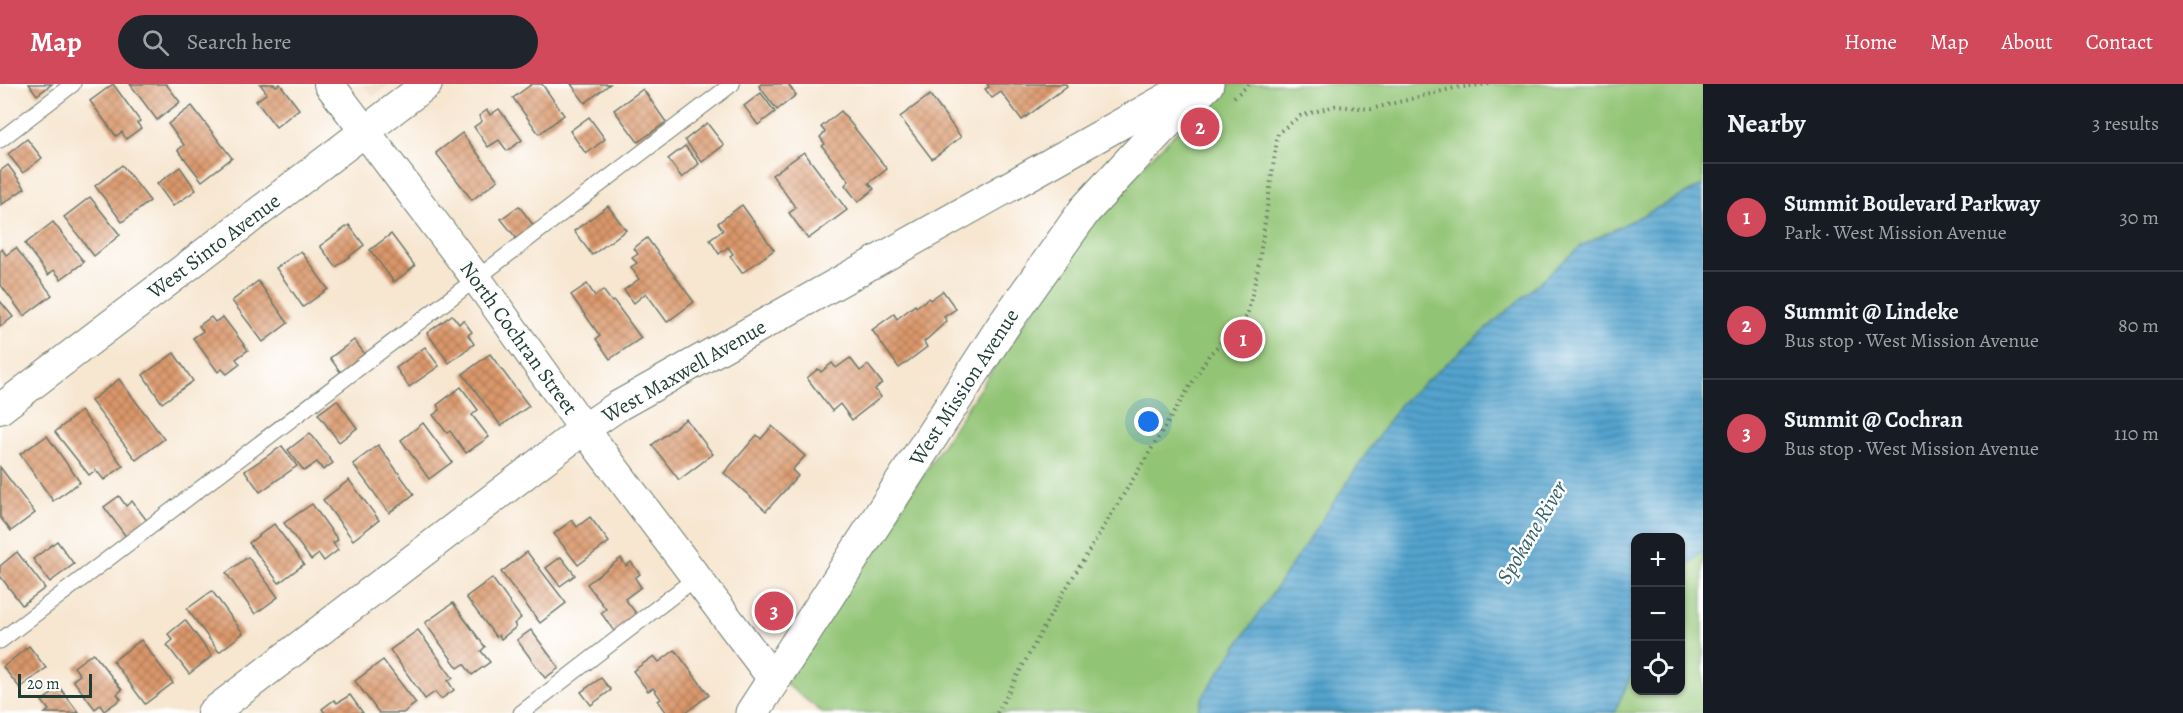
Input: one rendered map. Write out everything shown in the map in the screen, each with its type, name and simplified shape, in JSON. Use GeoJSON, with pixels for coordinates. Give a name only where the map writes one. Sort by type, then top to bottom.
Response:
{"type":"FeatureCollection","features":[{"type":"Feature","properties":{"kind":"street","name":"North Cochran Street"},"geometry":{"type":"LineString","coordinates":[[329,84],[476,278],[584,429],[773,678]]}},
{"type":"Feature","properties":{"kind":"street","name":"West Sinto Avenue"},"geometry":{"type":"LineString","coordinates":[[0,409],[427,84]]}},
{"type":"Feature","properties":{"kind":"street","name":"West Maxwell Avenue"},"geometry":{"type":"LineString","coordinates":[[212,713],[584,429],[618,406],[1192,84]]}},
{"type":"Feature","properties":{"kind":"street","name":"West Mission Avenue"},"geometry":{"type":"LineString","coordinates":[[752,713],[1003,326],[1085,210],[1161,128],[1217,93]]}},
{"type":"Feature","properties":{"kind":"lane"},"geometry":{"type":"LineString","coordinates":[[0,140],[73,84]]}},
{"type":"Feature","properties":{"kind":"lane"},"geometry":{"type":"LineString","coordinates":[[0,641],[732,84]]}},
{"type":"Feature","properties":{"kind":"lane"},"geometry":{"type":"LineString","coordinates":[[521,713],[697,577]]}},
{"type":"Feature","properties":{"kind":"path"},"geometry":{"type":"LineString","coordinates":[[1217,93],[1250,84]]}},
{"type":"Feature","properties":{"kind":"path"},"geometry":{"type":"LineString","coordinates":[[998,713],[1057,603],[1209,355],[1247,316],[1258,269],[1278,133],[1300,116],[1335,106],[1371,109],[1454,88],[1489,84]]}},
{"type":"Feature","properties":{"kind":"shaded area"},"geometry":{"type":"Polygon","coordinates":[[[363,84],[390,84],[373,97],[363,84]]]}},
{"type":"Feature","properties":{"kind":"green space"},"geometry":{"type":"Polygon","coordinates":[[[1230,84],[1703,84],[1703,185],[1581,246],[1203,696],[1197,713],[823,713],[785,683],[1055,275],[1115,194],[1179,129],[1230,84]]]}},
{"type":"Feature","properties":{"kind":"green space"},"geometry":{"type":"Polygon","coordinates":[[[1703,550],[1703,713],[1614,713],[1631,676],[1631,695],[1685,695],[1685,569],[1703,550]]]}},
{"type":"Feature","properties":{"kind":"water","name":"Spokane River"},"geometry":{"type":"Polygon","coordinates":[[[1703,185],[1703,550],[1685,569],[1685,533],[1631,533],[1631,676],[1614,713],[1197,713],[1203,696],[1400,404],[1581,246],[1703,185]]]}},
{"type":"Feature","properties":{"kind":"building"},"geometry":{"type":"Polygon","coordinates":[[[29,84],[52,84],[37,95],[29,84]]]}},
{"type":"Feature","properties":{"kind":"building"},"geometry":{"type":"Polygon","coordinates":[[[113,84],[140,121],[137,123],[141,128],[126,139],[122,132],[116,136],[90,101],[113,84]]]}},
{"type":"Feature","properties":{"kind":"building"},"geometry":{"type":"Polygon","coordinates":[[[130,84],[166,84],[180,102],[157,120],[130,84]]]}},
{"type":"Feature","properties":{"kind":"building"},"geometry":{"type":"Polygon","coordinates":[[[260,84],[276,86],[280,84],[299,109],[276,127],[256,101],[267,93],[260,84]]]}},
{"type":"Feature","properties":{"kind":"building"},"geometry":{"type":"Polygon","coordinates":[[[532,84],[542,84],[564,115],[539,134],[513,98],[532,84]]]}},
{"type":"Feature","properties":{"kind":"building"},"geometry":{"type":"Polygon","coordinates":[[[571,84],[610,84],[585,103],[571,84]]]}},
{"type":"Feature","properties":{"kind":"building"},"geometry":{"type":"Polygon","coordinates":[[[761,84],[788,84],[796,95],[777,110],[759,86],[761,84]]]}},
{"type":"Feature","properties":{"kind":"building"},"geometry":{"type":"Polygon","coordinates":[[[987,84],[1066,84],[1067,86],[1022,120],[1001,92],[992,98],[985,89],[989,87],[987,84]]]}},
{"type":"Feature","properties":{"kind":"building"},"geometry":{"type":"Polygon","coordinates":[[[643,89],[666,122],[638,142],[614,110],[643,89]]]}},
{"type":"Feature","properties":{"kind":"building"},"geometry":{"type":"Polygon","coordinates":[[[761,93],[775,112],[758,125],[744,106],[761,93]]]}},
{"type":"Feature","properties":{"kind":"building"},"geometry":{"type":"Polygon","coordinates":[[[930,95],[961,137],[932,159],[900,117],[930,95]]]}},
{"type":"Feature","properties":{"kind":"building"},"geometry":{"type":"Polygon","coordinates":[[[192,106],[232,158],[202,181],[178,150],[184,145],[168,124],[192,106]]]}},
{"type":"Feature","properties":{"kind":"building"},"geometry":{"type":"Polygon","coordinates":[[[499,109],[522,140],[507,151],[499,140],[488,147],[474,127],[482,121],[479,116],[487,110],[490,115],[499,109]]]}},
{"type":"Feature","properties":{"kind":"building"},"geometry":{"type":"Polygon","coordinates":[[[841,111],[887,169],[869,183],[874,189],[858,202],[845,185],[849,181],[822,146],[825,144],[820,137],[825,132],[821,127],[841,111]]]}},
{"type":"Feature","properties":{"kind":"building"},"geometry":{"type":"Polygon","coordinates":[[[589,117],[605,139],[586,154],[570,131],[589,117]]]}},
{"type":"Feature","properties":{"kind":"building"},"geometry":{"type":"Polygon","coordinates":[[[707,123],[724,145],[702,162],[685,140],[707,123]]]}},
{"type":"Feature","properties":{"kind":"building"},"geometry":{"type":"Polygon","coordinates":[[[462,133],[498,180],[472,200],[436,153],[462,133]]]}},
{"type":"Feature","properties":{"kind":"building"},"geometry":{"type":"Polygon","coordinates":[[[27,139],[42,158],[23,173],[8,154],[27,139]]]}},
{"type":"Feature","properties":{"kind":"building"},"geometry":{"type":"Polygon","coordinates":[[[685,146],[699,164],[682,178],[668,159],[685,146]]]}},
{"type":"Feature","properties":{"kind":"building"},"geometry":{"type":"Polygon","coordinates":[[[804,152],[847,210],[808,239],[789,213],[796,208],[772,175],[804,152]]]}},
{"type":"Feature","properties":{"kind":"building"},"geometry":{"type":"Polygon","coordinates":[[[8,165],[25,188],[1,205],[0,171],[8,165]]]}},
{"type":"Feature","properties":{"kind":"building"},"geometry":{"type":"Polygon","coordinates":[[[122,165],[150,201],[122,222],[95,186],[122,165]]]}},
{"type":"Feature","properties":{"kind":"building"},"geometry":{"type":"Polygon","coordinates":[[[180,167],[196,190],[173,206],[157,184],[180,167]]]}},
{"type":"Feature","properties":{"kind":"building"},"geometry":{"type":"Polygon","coordinates":[[[90,197],[120,235],[94,256],[64,217],[90,197]]]}},
{"type":"Feature","properties":{"kind":"building"},"geometry":{"type":"Polygon","coordinates":[[[742,205],[774,250],[742,273],[730,256],[733,254],[728,247],[719,254],[710,240],[723,230],[718,223],[742,205]]]}},
{"type":"Feature","properties":{"kind":"building"},"geometry":{"type":"Polygon","coordinates":[[[519,206],[534,226],[517,239],[501,219],[519,206]]]}},
{"type":"Feature","properties":{"kind":"building"},"geometry":{"type":"Polygon","coordinates":[[[608,206],[626,230],[592,255],[574,231],[608,206]]]}},
{"type":"Feature","properties":{"kind":"building"},"geometry":{"type":"Polygon","coordinates":[[[53,222],[84,262],[61,279],[54,270],[48,275],[25,244],[53,222]]]}},
{"type":"Feature","properties":{"kind":"building"},"geometry":{"type":"Polygon","coordinates":[[[349,225],[364,245],[336,267],[320,246],[349,225]]]}},
{"type":"Feature","properties":{"kind":"building"},"geometry":{"type":"Polygon","coordinates":[[[391,234],[415,266],[394,282],[370,250],[391,234]]]}},
{"type":"Feature","properties":{"kind":"building"},"geometry":{"type":"Polygon","coordinates":[[[647,238],[694,302],[667,322],[646,293],[634,303],[624,290],[639,279],[631,267],[637,263],[632,258],[638,254],[634,248],[647,238]]]}},
{"type":"Feature","properties":{"kind":"building"},"geometry":{"type":"Polygon","coordinates":[[[16,248],[52,295],[24,316],[0,284],[0,251],[2,249],[6,255],[16,248]]]}},
{"type":"Feature","properties":{"kind":"building"},"geometry":{"type":"Polygon","coordinates":[[[301,251],[328,289],[303,307],[276,268],[301,251]]]}},
{"type":"Feature","properties":{"kind":"building"},"geometry":{"type":"Polygon","coordinates":[[[258,281],[288,323],[263,342],[232,301],[258,281]]]}},
{"type":"Feature","properties":{"kind":"building"},"geometry":{"type":"Polygon","coordinates":[[[587,284],[595,296],[603,290],[612,302],[614,301],[641,338],[610,359],[596,339],[600,336],[571,295],[587,284]]]}},
{"type":"Feature","properties":{"kind":"building"},"geometry":{"type":"Polygon","coordinates":[[[943,291],[956,309],[944,317],[947,321],[924,342],[927,347],[899,368],[872,330],[894,314],[897,319],[915,305],[916,307],[929,298],[930,300],[943,291]]]}},
{"type":"Feature","properties":{"kind":"building"},"geometry":{"type":"Polygon","coordinates":[[[0,301],[13,317],[0,327],[0,301]]]}},
{"type":"Feature","properties":{"kind":"building"},"geometry":{"type":"Polygon","coordinates":[[[452,315],[459,324],[463,320],[472,332],[468,335],[474,344],[449,363],[427,333],[452,315]]]}},
{"type":"Feature","properties":{"kind":"building"},"geometry":{"type":"Polygon","coordinates":[[[211,317],[215,322],[223,317],[248,350],[236,359],[240,364],[227,374],[222,369],[218,372],[193,338],[203,331],[199,326],[211,317]]]}},
{"type":"Feature","properties":{"kind":"building"},"geometry":{"type":"Polygon","coordinates":[[[354,340],[368,358],[344,377],[330,358],[354,340]]]}},
{"type":"Feature","properties":{"kind":"building"},"geometry":{"type":"Polygon","coordinates":[[[425,347],[439,366],[409,387],[396,368],[425,347]]]}},
{"type":"Feature","properties":{"kind":"building"},"geometry":{"type":"Polygon","coordinates":[[[174,353],[193,381],[162,403],[143,375],[174,353]]]}},
{"type":"Feature","properties":{"kind":"building"},"geometry":{"type":"Polygon","coordinates":[[[490,354],[529,406],[501,426],[463,374],[490,354]]]}},
{"type":"Feature","properties":{"kind":"building"},"geometry":{"type":"Polygon","coordinates":[[[850,358],[860,371],[868,365],[882,383],[875,389],[881,397],[852,420],[840,404],[832,411],[807,378],[818,369],[821,372],[832,363],[836,368],[850,358]]]}},
{"type":"Feature","properties":{"kind":"building"},"geometry":{"type":"Polygon","coordinates":[[[119,379],[164,439],[136,460],[91,401],[119,379]]]}},
{"type":"Feature","properties":{"kind":"building"},"geometry":{"type":"Polygon","coordinates":[[[461,387],[478,410],[472,415],[489,437],[466,453],[450,431],[447,433],[433,415],[440,410],[437,405],[461,387]]]}},
{"type":"Feature","properties":{"kind":"building"},"geometry":{"type":"Polygon","coordinates":[[[337,400],[357,428],[339,442],[318,414],[337,400]]]}},
{"type":"Feature","properties":{"kind":"building"},"geometry":{"type":"Polygon","coordinates":[[[81,411],[123,466],[104,480],[96,470],[89,475],[55,432],[81,411]]]}},
{"type":"Feature","properties":{"kind":"building"},"geometry":{"type":"Polygon","coordinates":[[[686,419],[713,454],[679,480],[652,445],[686,419]]]}},
{"type":"Feature","properties":{"kind":"building"},"geometry":{"type":"Polygon","coordinates":[[[423,423],[452,462],[429,479],[401,440],[423,423]]]}},
{"type":"Feature","properties":{"kind":"building"},"geometry":{"type":"Polygon","coordinates":[[[772,426],[805,456],[792,470],[798,476],[766,511],[724,473],[757,435],[761,439],[772,426]]]}},
{"type":"Feature","properties":{"kind":"building"},"geometry":{"type":"Polygon","coordinates":[[[310,433],[333,463],[323,470],[317,462],[304,471],[288,450],[310,433]]]}},
{"type":"Feature","properties":{"kind":"building"},"geometry":{"type":"Polygon","coordinates":[[[47,436],[80,482],[53,501],[20,454],[47,436]]]}},
{"type":"Feature","properties":{"kind":"building"},"geometry":{"type":"Polygon","coordinates":[[[378,445],[414,494],[389,513],[353,464],[378,445]]]}},
{"type":"Feature","properties":{"kind":"building"},"geometry":{"type":"Polygon","coordinates":[[[282,446],[297,466],[260,492],[245,471],[282,446]]]}},
{"type":"Feature","properties":{"kind":"building"},"geometry":{"type":"Polygon","coordinates":[[[0,467],[35,513],[11,531],[0,517],[0,467]]]}},
{"type":"Feature","properties":{"kind":"building"},"geometry":{"type":"Polygon","coordinates":[[[349,480],[379,520],[353,540],[323,500],[349,480]]]}},
{"type":"Feature","properties":{"kind":"building"},"geometry":{"type":"Polygon","coordinates":[[[119,496],[126,506],[132,501],[148,522],[127,538],[104,507],[119,496]]]}},
{"type":"Feature","properties":{"kind":"building"},"geometry":{"type":"Polygon","coordinates":[[[312,504],[338,540],[333,543],[338,550],[324,561],[319,554],[311,560],[284,523],[312,504]]]}},
{"type":"Feature","properties":{"kind":"building"},"geometry":{"type":"Polygon","coordinates":[[[590,517],[609,542],[578,565],[554,534],[572,520],[577,527],[590,517]]]}},
{"type":"Feature","properties":{"kind":"building"},"geometry":{"type":"Polygon","coordinates":[[[274,524],[304,564],[279,583],[249,543],[274,524]]]}},
{"type":"Feature","properties":{"kind":"building"},"geometry":{"type":"Polygon","coordinates":[[[57,541],[74,564],[50,582],[33,559],[57,541]]]}},
{"type":"Feature","properties":{"kind":"building"},"geometry":{"type":"Polygon","coordinates":[[[17,552],[45,588],[22,605],[0,576],[0,566],[17,552]]]}},
{"type":"Feature","properties":{"kind":"building"},"geometry":{"type":"Polygon","coordinates":[[[527,552],[566,603],[540,623],[501,572],[527,552]]]}},
{"type":"Feature","properties":{"kind":"building"},"geometry":{"type":"Polygon","coordinates":[[[248,557],[278,597],[255,614],[226,573],[248,557]]]}},
{"type":"Feature","properties":{"kind":"building"},"geometry":{"type":"Polygon","coordinates":[[[561,557],[575,575],[560,586],[546,568],[561,557]]]}},
{"type":"Feature","properties":{"kind":"building"},"geometry":{"type":"Polygon","coordinates":[[[621,558],[626,566],[631,562],[640,574],[635,578],[641,587],[625,599],[639,617],[616,634],[601,613],[606,609],[587,584],[621,558]]]}},
{"type":"Feature","properties":{"kind":"building"},"geometry":{"type":"Polygon","coordinates":[[[492,578],[521,618],[514,624],[516,627],[501,639],[499,635],[496,637],[466,597],[492,578]]]}},
{"type":"Feature","properties":{"kind":"building"},"geometry":{"type":"Polygon","coordinates":[[[212,591],[243,633],[219,652],[187,609],[212,591]]]}},
{"type":"Feature","properties":{"kind":"building"},"geometry":{"type":"Polygon","coordinates":[[[453,603],[485,647],[481,651],[490,662],[472,675],[464,664],[458,668],[425,623],[453,603]]]}},
{"type":"Feature","properties":{"kind":"building"},"geometry":{"type":"Polygon","coordinates":[[[185,620],[212,656],[189,674],[167,645],[173,640],[168,634],[185,620]]]}},
{"type":"Feature","properties":{"kind":"building"},"geometry":{"type":"Polygon","coordinates":[[[418,630],[453,678],[448,681],[454,690],[441,699],[435,692],[425,699],[390,650],[418,630]]]}},
{"type":"Feature","properties":{"kind":"building"},"geometry":{"type":"Polygon","coordinates":[[[531,630],[559,668],[545,678],[517,640],[531,630]]]}},
{"type":"Feature","properties":{"kind":"building"},"geometry":{"type":"Polygon","coordinates":[[[141,640],[173,683],[145,704],[113,661],[141,640]]]}},
{"type":"Feature","properties":{"kind":"building"},"geometry":{"type":"Polygon","coordinates":[[[29,646],[46,668],[20,688],[3,667],[29,646]]]}},
{"type":"Feature","properties":{"kind":"building"},"geometry":{"type":"Polygon","coordinates":[[[675,650],[709,695],[685,713],[667,713],[658,701],[661,699],[653,688],[648,691],[633,671],[654,656],[659,662],[675,650]]]}},
{"type":"Feature","properties":{"kind":"building"},"geometry":{"type":"Polygon","coordinates":[[[93,653],[122,690],[117,694],[121,699],[104,711],[100,705],[95,709],[73,680],[80,675],[74,667],[93,653]]]}},
{"type":"Feature","properties":{"kind":"building"},"geometry":{"type":"Polygon","coordinates":[[[383,660],[416,703],[403,713],[379,713],[355,681],[383,660]]]}},
{"type":"Feature","properties":{"kind":"building"},"geometry":{"type":"Polygon","coordinates":[[[601,678],[611,690],[591,705],[581,692],[601,678]]]}},
{"type":"Feature","properties":{"kind":"building"},"geometry":{"type":"Polygon","coordinates":[[[60,688],[79,713],[45,713],[49,710],[42,701],[60,688]]]}},
{"type":"Feature","properties":{"kind":"building"},"geometry":{"type":"Polygon","coordinates":[[[350,695],[363,713],[325,713],[322,709],[334,700],[337,703],[350,695]]]}},
{"type":"Feature","properties":{"kind":"place","name":"Summit @ Lindeke"},"geometry":{"type":"Point","coordinates":[1200,127]}},
{"type":"Feature","properties":{"kind":"place","name":"Summit Boulevard Parkway"},"geometry":{"type":"Point","coordinates":[1243,339]}},
{"type":"Feature","properties":{"kind":"place","name":"Summit @ Cochran"},"geometry":{"type":"Point","coordinates":[774,611]}}]}
